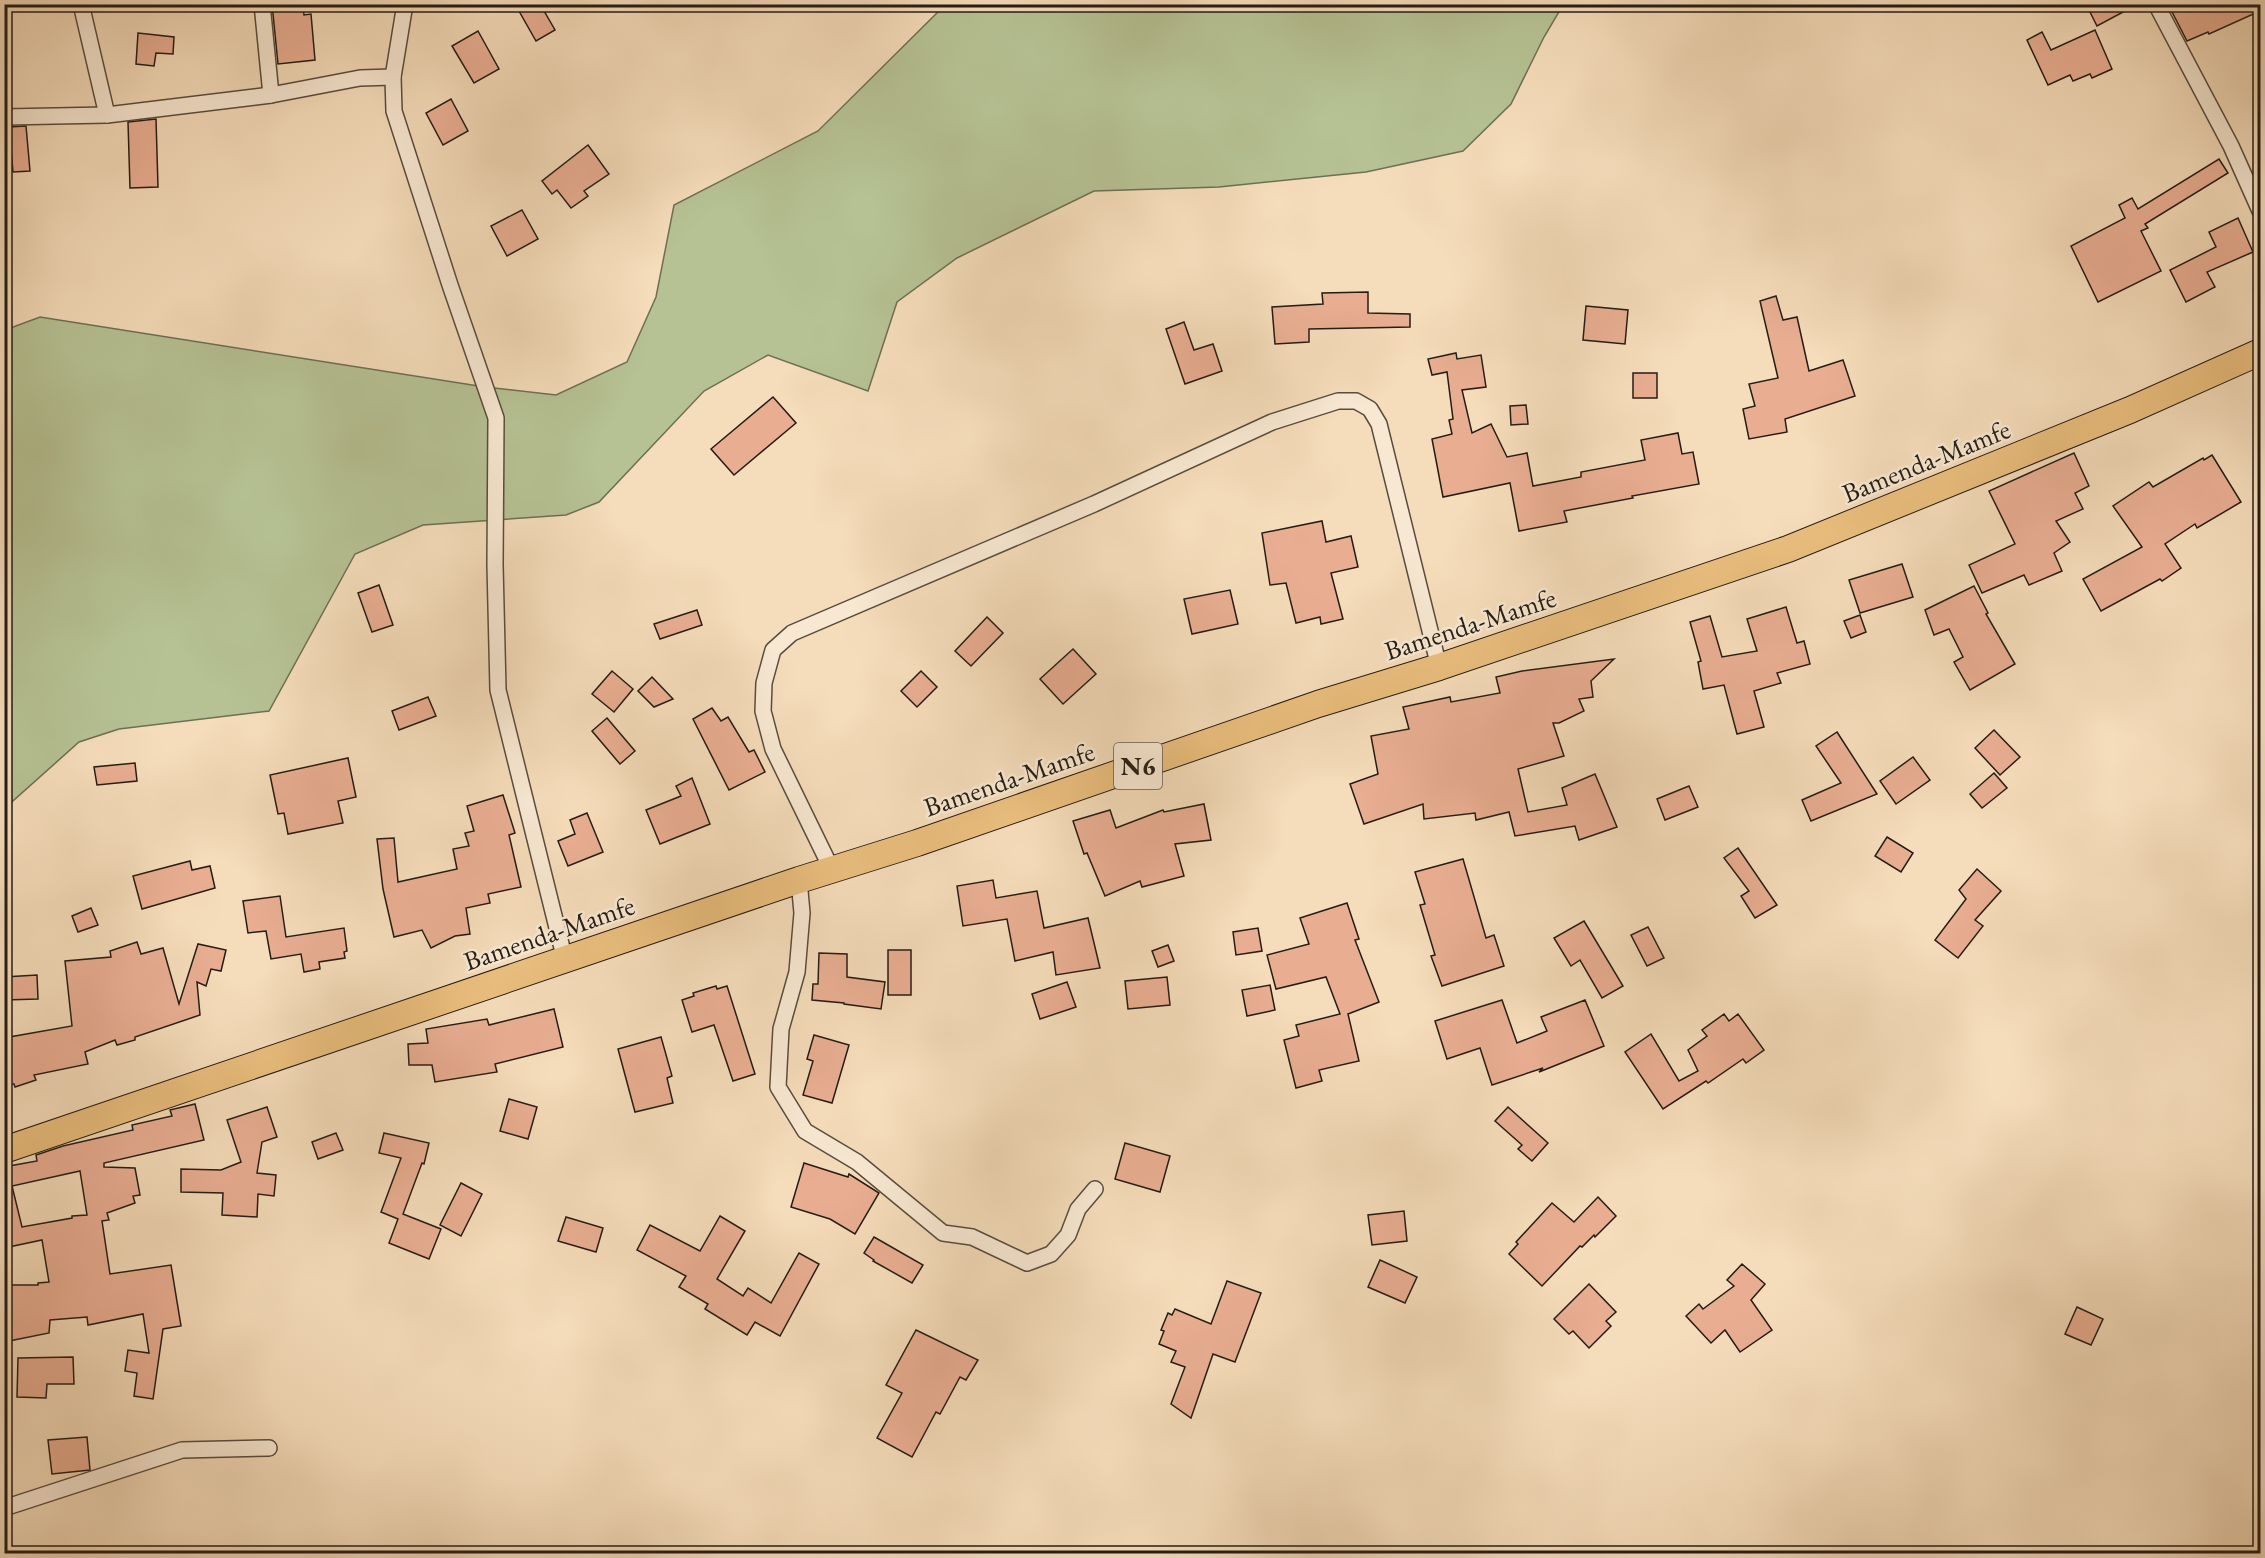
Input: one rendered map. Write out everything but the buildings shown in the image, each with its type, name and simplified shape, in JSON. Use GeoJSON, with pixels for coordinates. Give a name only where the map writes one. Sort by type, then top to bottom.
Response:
{"type":"FeatureCollection","features":[{"type":"Feature","properties":{"kind":"highway","name":"Bamenda-Mamfe"},"geometry":{"type":"LineString","coordinates":[[4,1150],[799,880],[929,839],[1318,704],[1439,667],[1788,549],[2130,410],[2260,352]]}},
{"type":"Feature","properties":{"kind":"street"},"geometry":{"type":"LineString","coordinates":[[81,4],[108,116]]}},
{"type":"Feature","properties":{"kind":"street"},"geometry":{"type":"LineString","coordinates":[[262,4],[271,95]]}},
{"type":"Feature","properties":{"kind":"street"},"geometry":{"type":"LineString","coordinates":[[405,4],[393,77],[394,111],[496,418],[495,565],[498,690],[565,960]]}},
{"type":"Feature","properties":{"kind":"street"},"geometry":{"type":"LineString","coordinates":[[2156,4],[2231,146],[2260,211]]}},
{"type":"Feature","properties":{"kind":"street"},"geometry":{"type":"LineString","coordinates":[[4,117],[108,116],[271,95],[360,78],[393,77]]}},
{"type":"Feature","properties":{"kind":"street"},"geometry":{"type":"LineString","coordinates":[[832,870],[773,749],[763,711],[764,683],[773,650],[792,633],[1094,504],[1272,422],[1338,400],[1356,401],[1370,409],[1379,424],[1439,667]]}},
{"type":"Feature","properties":{"kind":"street"},"geometry":{"type":"LineString","coordinates":[[799,880],[801,913],[797,972],[781,1029],[778,1088],[805,1131],[857,1162],[943,1233],[972,1237],[1027,1263],[1052,1254],[1068,1235],[1078,1209],[1095,1189]]}},
{"type":"Feature","properties":{"kind":"street"},"geometry":{"type":"LineString","coordinates":[[4,1508],[182,1450],[269,1448]]}},
{"type":"Feature","properties":{"kind":"green space"},"geometry":{"type":"Polygon","coordinates":[[[945,5],[1563,5],[1544,37],[1511,104],[1463,151],[1366,172],[1219,187],[1094,191],[957,258],[897,302],[868,391],[768,355],[704,391],[599,502],[566,515],[423,525],[355,554],[269,711],[119,729],[79,742],[5,808],[5,330],[40,317],[485,387],[556,395],[627,362],[656,297],[674,205],[818,131],[945,5]]]}}]}
